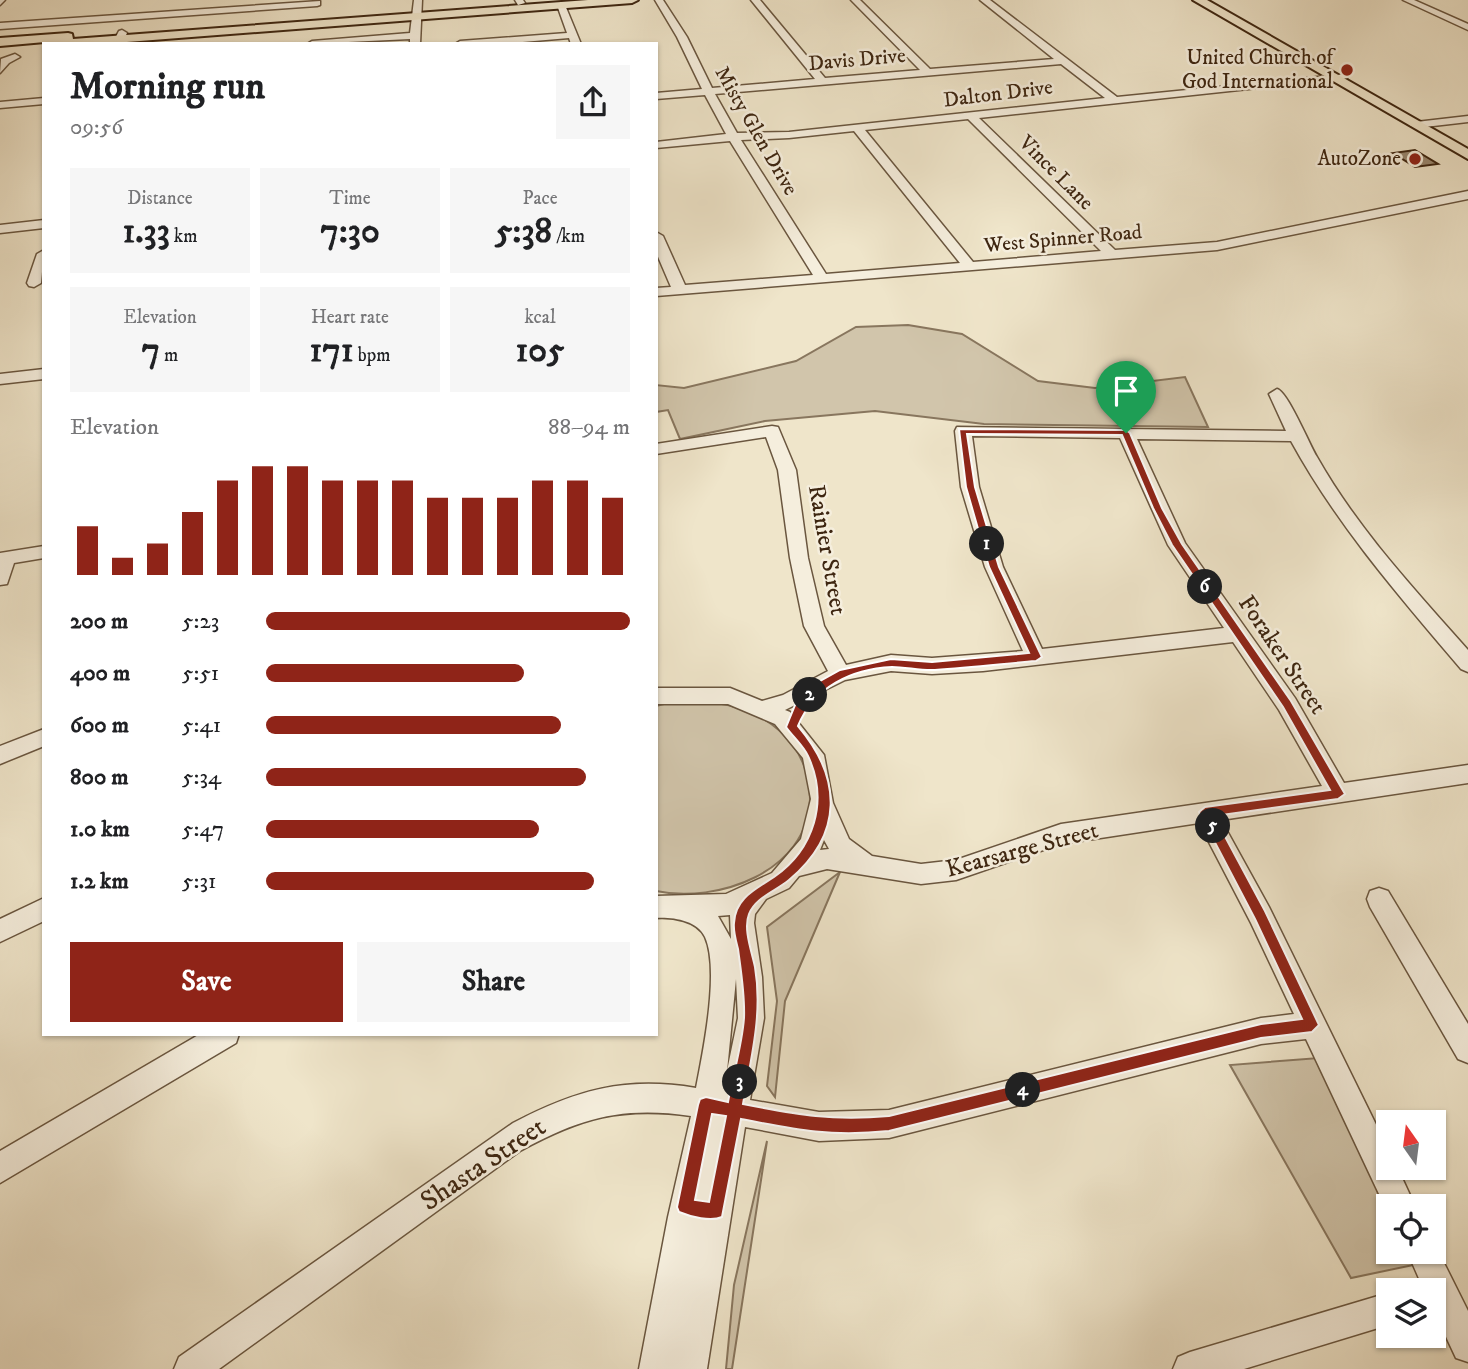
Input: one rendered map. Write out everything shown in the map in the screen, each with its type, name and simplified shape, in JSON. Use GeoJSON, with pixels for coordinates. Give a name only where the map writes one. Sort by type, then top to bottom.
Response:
{"type":"FeatureCollection","features":[{"type":"Feature","properties":{"kind":"main road"},"geometry":{"type":"LineString","coordinates":[[419,9],[632,0]]}},
{"type":"Feature","properties":{"kind":"main road"},"geometry":{"type":"LineString","coordinates":[[1199,0],[1224,11],[1422,124],[1468,147]]}},
{"type":"Feature","properties":{"kind":"main road"},"geometry":{"type":"LineString","coordinates":[[1211,0],[1224,11]]}},
{"type":"Feature","properties":{"kind":"main road"},"geometry":{"type":"LineString","coordinates":[[74,42],[419,9],[520,1],[561,3]]}},
{"type":"Feature","properties":{"kind":"main road"},"geometry":{"type":"LineString","coordinates":[[0,42],[119,38]]}},
{"type":"Feature","properties":{"kind":"main road"},"geometry":{"type":"LineString","coordinates":[[0,48],[42,44]]}},
{"type":"Feature","properties":{"kind":"main road"},"geometry":{"type":"LineString","coordinates":[[1422,124],[1468,155]]}},
{"type":"Feature","properties":{"kind":"street","name":"Misty Glen Drive"},"geometry":{"type":"LineString","coordinates":[[659,0],[682,37],[708,92],[734,137],[823,280]]}},
{"type":"Feature","properties":{"kind":"street"},"geometry":{"type":"LineString","coordinates":[[755,0],[823,82]]}},
{"type":"Feature","properties":{"kind":"street"},"geometry":{"type":"LineString","coordinates":[[855,0],[928,73]]}},
{"type":"Feature","properties":{"kind":"street"},"geometry":{"type":"LineString","coordinates":[[984,0],[1114,100]]}},
{"type":"Feature","properties":{"kind":"street"},"geometry":{"type":"LineString","coordinates":[[1407,0],[1468,27]]}},
{"type":"Feature","properties":{"kind":"street"},"geometry":{"type":"LineString","coordinates":[[0,26],[317,1],[314,21]]}},
{"type":"Feature","properties":{"kind":"street"},"geometry":{"type":"LineString","coordinates":[[506,42],[574,39],[561,3]]}},
{"type":"Feature","properties":{"kind":"street"},"geometry":{"type":"LineString","coordinates":[[363,42],[414,40],[419,9]]}},
{"type":"Feature","properties":{"kind":"street"},"geometry":{"type":"LineString","coordinates":[[0,70],[5,61],[15,57]]}},
{"type":"Feature","properties":{"kind":"street","name":"Davis Drive"},"geometry":{"type":"LineString","coordinates":[[658,96],[1062,61]]}},
{"type":"Feature","properties":{"kind":"street","name":"Dalton Drive"},"geometry":{"type":"LineString","coordinates":[[658,145],[972,117],[1338,77]]}},
{"type":"Feature","properties":{"kind":"street"},"geometry":{"type":"LineString","coordinates":[[0,105],[42,101]]}},
{"type":"Feature","properties":{"kind":"street","name":"Vince Lane"},"geometry":{"type":"LineString","coordinates":[[972,117],[1113,256]]}},
{"type":"Feature","properties":{"kind":"street"},"geometry":{"type":"LineString","coordinates":[[1422,124],[1468,119]]}},
{"type":"Feature","properties":{"kind":"street"},"geometry":{"type":"LineString","coordinates":[[857,128],[971,268]]}},
{"type":"Feature","properties":{"kind":"street","name":"West Spinner Road"},"geometry":{"type":"LineString","coordinates":[[658,292],[1217,246],[1468,195]]}},
{"type":"Feature","properties":{"kind":"street"},"geometry":{"type":"LineString","coordinates":[[0,229],[42,224]]}},
{"type":"Feature","properties":{"kind":"street"},"geometry":{"type":"LineString","coordinates":[[658,240],[680,290]]}},
{"type":"Feature","properties":{"kind":"street"},"geometry":{"type":"LineString","coordinates":[[34,283],[42,260]]}},
{"type":"Feature","properties":{"kind":"street"},"geometry":{"type":"LineString","coordinates":[[0,379],[42,374]]}},
{"type":"Feature","properties":{"kind":"street"},"geometry":{"type":"LineString","coordinates":[[1277,394],[1295,436],[1357,535],[1468,664]]}},
{"type":"Feature","properties":{"kind":"street","name":"Rainier Street"},"geometry":{"type":"LineString","coordinates":[[658,449],[772,431],[788,470],[799,558],[814,626],[840,674]]}},
{"type":"Feature","properties":{"kind":"street"},"geometry":{"type":"LineString","coordinates":[[1036,657],[994,567],[970,487],[962,431],[1295,436]]}},
{"type":"Feature","properties":{"kind":"street","name":"Foraker Street"},"geometry":{"type":"LineString","coordinates":[[1126,433],[1177,545],[1287,704],[1338,794]]}},
{"type":"Feature","properties":{"kind":"street"},"geometry":{"type":"LineString","coordinates":[[0,579],[6,558],[42,551]]}},
{"type":"Feature","properties":{"kind":"street"},"geometry":{"type":"LineString","coordinates":[[764,708],[789,701],[840,674],[891,663],[932,666],[1238,634]]}},
{"type":"Feature","properties":{"kind":"street"},"geometry":{"type":"LineString","coordinates":[[792,727],[799,709],[817,688]]}},
{"type":"Feature","properties":{"kind":"street"},"geometry":{"type":"LineString","coordinates":[[658,696],[683,692],[711,693],[739,698],[764,708],[792,727],[812,751],[823,779],[825,809],[816,839],[796,866],[778,882],[732,904],[668,908]]}},
{"type":"Feature","properties":{"kind":"street"},"geometry":{"type":"LineString","coordinates":[[0,755],[42,738]]}},
{"type":"Feature","properties":{"kind":"street","name":"Kearsarge Street"},"geometry":{"type":"LineString","coordinates":[[796,866],[827,859],[866,863],[921,874],[956,870],[1061,834],[1468,774]]}},
{"type":"Feature","properties":{"kind":"street","name":"Kearsarge Street"},"geometry":{"type":"LineString","coordinates":[[825,809],[832,836],[844,851],[866,863]]}},
{"type":"Feature","properties":{"kind":"street"},"geometry":{"type":"LineString","coordinates":[[1205,812],[1260,915],[1394,1194]]}},
{"type":"Feature","properties":{"kind":"street"},"geometry":{"type":"LineString","coordinates":[[690,1369],[751,1018],[749,977],[740,923],[743,910],[756,894]]}},
{"type":"Feature","properties":{"kind":"street"},"geometry":{"type":"LineString","coordinates":[[1379,899],[1468,1050]]}},
{"type":"Feature","properties":{"kind":"street"},"geometry":{"type":"LineString","coordinates":[[656,1369],[722,1007],[720,947],[716,933],[707,921],[694,913],[668,908]]}},
{"type":"Feature","properties":{"kind":"street"},"geometry":{"type":"LineString","coordinates":[[0,931],[42,910]]}},
{"type":"Feature","properties":{"kind":"street","name":"Shasta Street"},"geometry":{"type":"LineString","coordinates":[[191,1369],[510,1141],[555,1116],[593,1103],[625,1097],[670,1098],[809,1125],[848,1127],[889,1124],[1261,1031],[1312,1025]]}},
{"type":"Feature","properties":{"kind":"street"},"geometry":{"type":"LineString","coordinates":[[0,1168],[223,1036]]}},
{"type":"Feature","properties":{"kind":"street"},"geometry":{"type":"LineString","coordinates":[[685,1207],[716,1212]]}},
{"type":"Feature","properties":{"kind":"street"},"geometry":{"type":"LineString","coordinates":[[1446,1308],[1468,1346]]}},
{"type":"Feature","properties":{"kind":"street"},"geometry":{"type":"LineString","coordinates":[[1190,1369],[1376,1313]]}},
{"type":"Feature","properties":{"kind":"shaded area"},"geometry":{"type":"Polygon","coordinates":[[[908,325],[962,334],[1038,381],[1095,388],[1185,377],[1208,427],[984,424],[875,411],[765,421],[680,439],[668,410],[658,412],[658,385],[684,388],[796,361],[856,327],[908,325]]]}},
{"type":"Feature","properties":{"kind":"shaded area"},"geometry":{"type":"Polygon","coordinates":[[[672,702],[712,703],[743,710],[774,726],[796,750],[809,784],[810,799],[805,824],[794,846],[776,864],[731,887],[680,894],[658,891],[658,706],[672,702]]]}},
{"type":"Feature","properties":{"kind":"shaded area"},"geometry":{"type":"Polygon","coordinates":[[[840,872],[785,1001],[775,1097],[767,1086],[777,1001],[767,927],[840,872]]]}},
{"type":"Feature","properties":{"kind":"shaded area"},"geometry":{"type":"Polygon","coordinates":[[[1319,1058],[1382,1194],[1376,1194],[1376,1264],[1418,1264],[1351,1278],[1230,1065],[1319,1058]]]}},
{"type":"Feature","properties":{"kind":"shaded area"},"geometry":{"type":"Polygon","coordinates":[[[767,1141],[732,1369],[726,1369],[734,1285],[767,1141]]]}},
{"type":"Feature","properties":{"kind":"building","name":"AutoZone"},"geometry":{"type":"Polygon","coordinates":[[[1415,150],[1438,164],[1415,167],[1393,153],[1415,150]]]}},
{"type":"Feature","properties":{"kind":"place","name":"United Church of God International"},"geometry":{"type":"Point","coordinates":[1347,70]}},
{"type":"Feature","properties":{"kind":"place","name":"AutoZone"},"geometry":{"type":"Point","coordinates":[1415,159]}},
{"type":"Feature","properties":{"kind":"route"},"geometry":{"type":"LineString","coordinates":[[1126,433],[962,431],[970,487],[994,567],[1036,657],[932,666],[891,663],[840,674],[817,688],[799,709],[792,727],[812,751],[823,779],[825,809],[816,839],[796,866],[778,882],[756,894],[743,910],[740,923],[749,977],[751,1018],[734,1111],[716,1212],[685,1207],[706,1105],[734,1111],[809,1125],[848,1127],[889,1124],[1261,1031],[1312,1025],[1260,915],[1205,812],[1338,794],[1287,704],[1177,545],[1126,433]]}}]}
